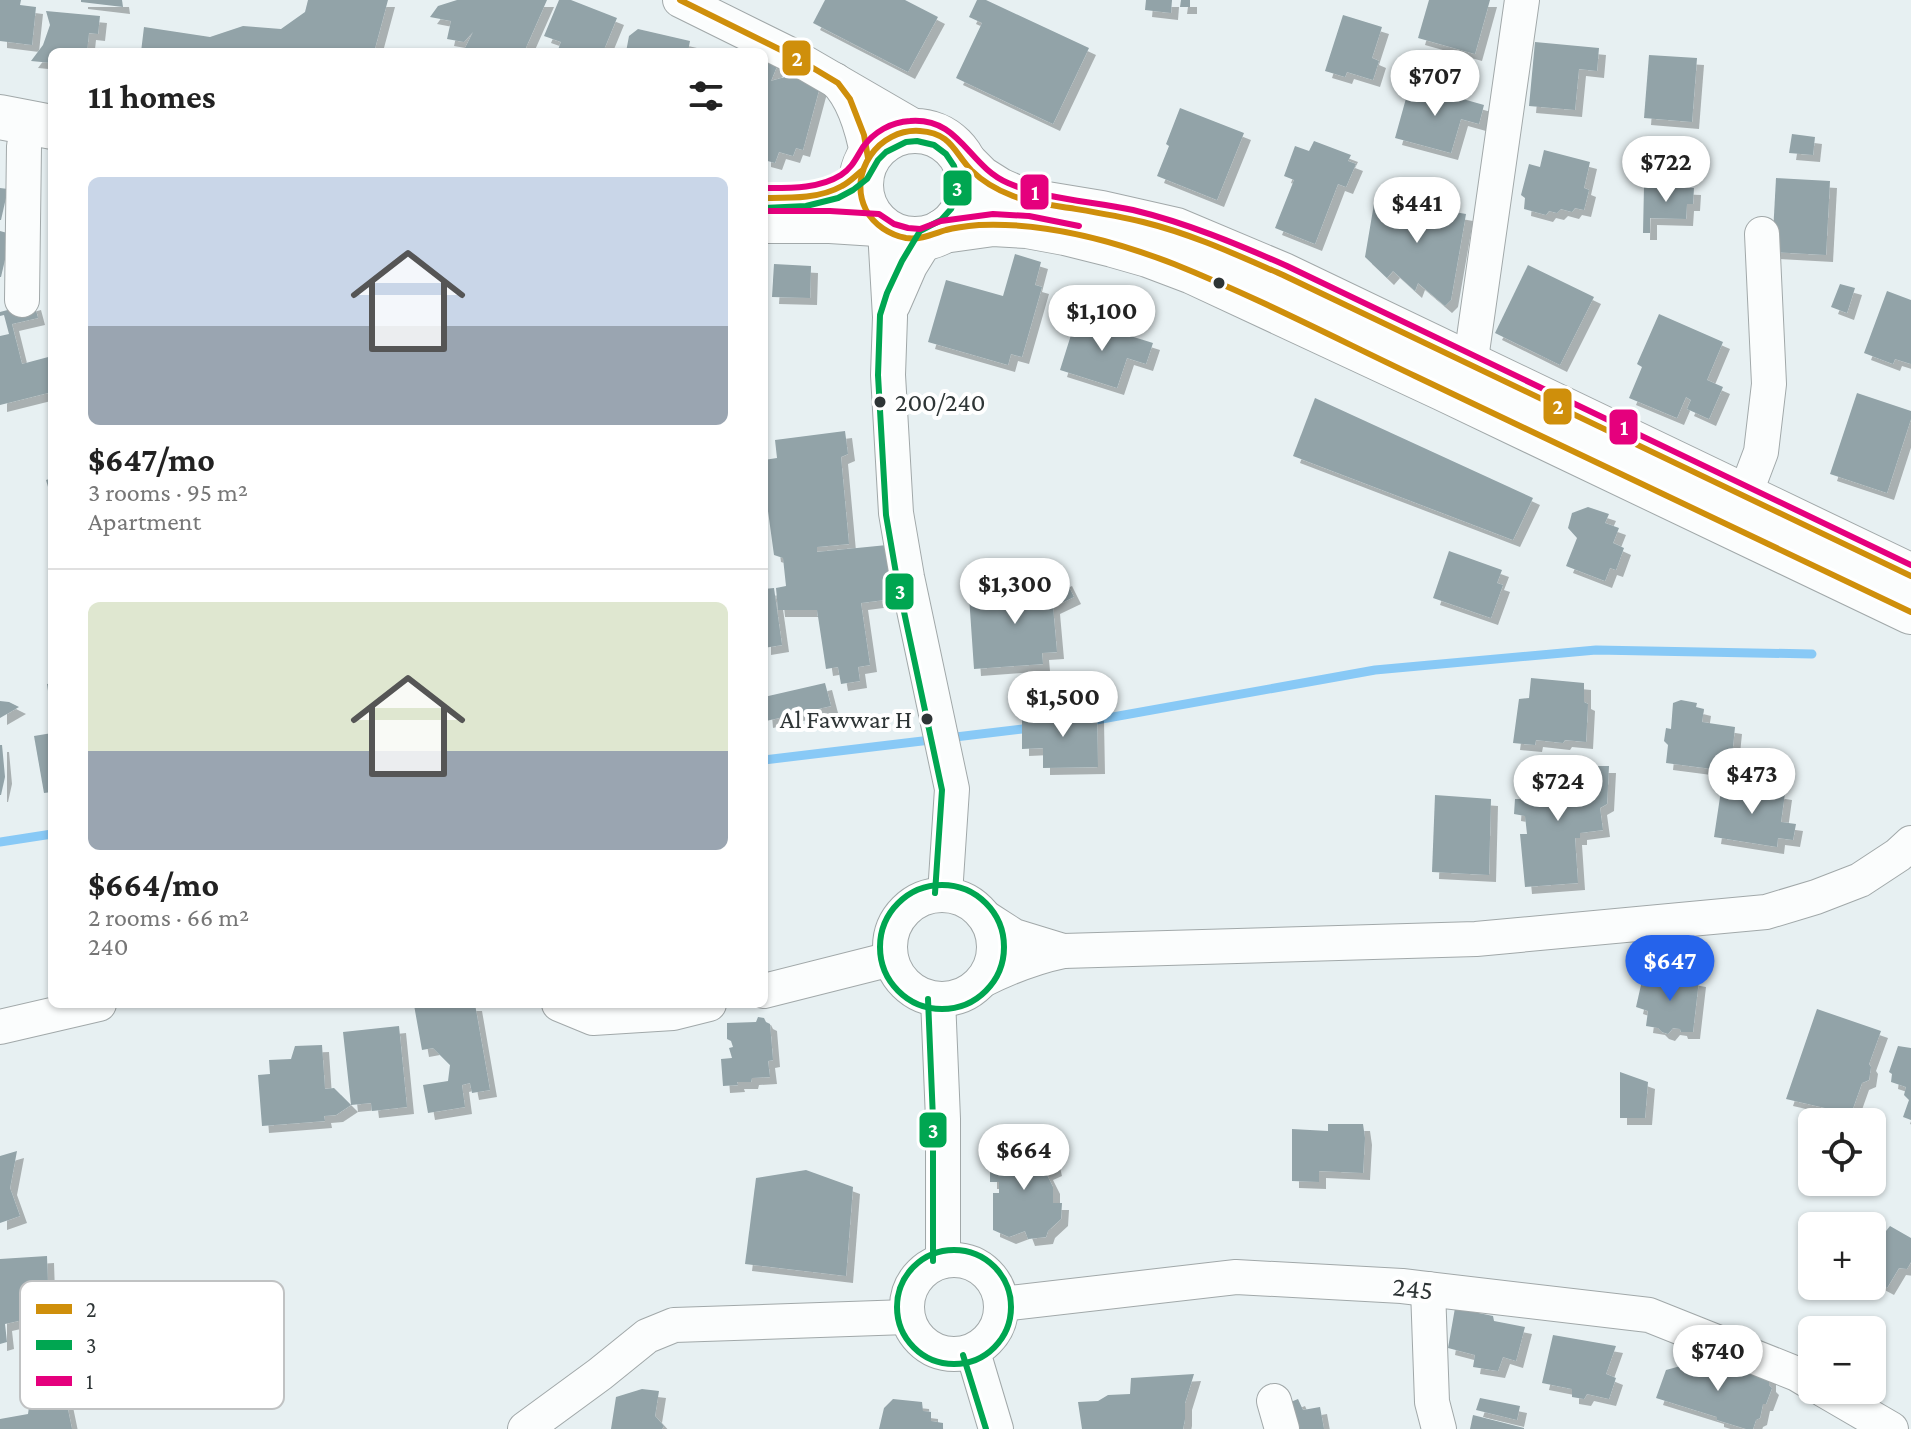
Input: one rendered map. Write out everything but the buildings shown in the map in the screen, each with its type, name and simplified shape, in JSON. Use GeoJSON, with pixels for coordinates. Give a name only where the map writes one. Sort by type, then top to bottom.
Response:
{"type":"FeatureCollection","features":[{"type":"Feature","properties":{"kind":"main road"},"geometry":{"type":"LineString","coordinates":[[881,227],[867,211],[861,196],[860,180],[872,151],[884,139],[899,132],[915,130],[945,139],[980,178],[999,190],[1022,200],[1176,230],[1221,248],[1911,576]]}},
{"type":"Feature","properties":{"kind":"main road"},"geometry":{"type":"LineString","coordinates":[[935,234],[959,216],[967,199],[969,181],[965,163]]}},
{"type":"Feature","properties":{"kind":"main road"},"geometry":{"type":"LineString","coordinates":[[768,198],[800,197],[827,191],[842,185],[865,164]]}},
{"type":"Feature","properties":{"kind":"main road"},"geometry":{"type":"LineString","coordinates":[[768,221],[830,221],[881,227],[906,238],[993,224],[1027,226],[1148,255],[1193,272],[1444,389],[1911,612]]}},
{"type":"Feature","properties":{"kind":"street"},"geometry":{"type":"LineString","coordinates":[[680,0],[828,75],[924,132]]}},
{"type":"Feature","properties":{"kind":"street"},"geometry":{"type":"LineString","coordinates":[[1470,366],[1522,0]]}},
{"type":"Feature","properties":{"kind":"street"},"geometry":{"type":"LineString","coordinates":[[828,75],[850,99],[864,135],[865,164]]}},
{"type":"Feature","properties":{"kind":"street"},"geometry":{"type":"LineString","coordinates":[[22,300],[26,137]]}},
{"type":"Feature","properties":{"kind":"street"},"geometry":{"type":"LineString","coordinates":[[881,227],[890,317],[888,375],[896,513],[952,789],[945,894]]}},
{"type":"Feature","properties":{"kind":"street"},"geometry":{"type":"LineString","coordinates":[[890,317],[910,266],[935,234]]}},
{"type":"Feature","properties":{"kind":"street"},"geometry":{"type":"LineString","coordinates":[[1744,497],[1761,452],[1769,384],[1762,234]]}},
{"type":"Feature","properties":{"kind":"street"},"geometry":{"type":"LineString","coordinates":[[1063,951],[1014,936],[986,918],[975,906],[945,894],[928,896],[901,913],[889,943],[897,975],[908,987],[922,996],[955,998],[983,980],[1021,963],[1063,951],[1476,939],[1766,912],[1860,880],[1911,843]]}},
{"type":"Feature","properties":{"kind":"street"},"geometry":{"type":"LineString","coordinates":[[983,980],[995,950],[993,933],[986,918]]}},
{"type":"Feature","properties":{"kind":"street"},"geometry":{"type":"LineString","coordinates":[[768,990],[891,959]]}},
{"type":"Feature","properties":{"kind":"street"},"geometry":{"type":"LineString","coordinates":[[938,999],[943,1119],[943,1261]]}},
{"type":"Feature","properties":{"kind":"street"},"geometry":{"type":"LineString","coordinates":[[0,1027],[82,1008]]}},
{"type":"Feature","properties":{"kind":"street"},"geometry":{"type":"LineString","coordinates":[[569,1008],[593,1018],[673,1013],[693,1008]]}},
{"type":"Feature","properties":{"kind":"street"},"geometry":{"type":"LineString","coordinates":[[956,1260],[970,1262],[992,1278],[1001,1304],[999,1321],[992,1336],[973,1352],[950,1354],[935,1351],[913,1332],[906,1303],[910,1288],[918,1276],[943,1261],[956,1260]]}},
{"type":"Feature","properties":{"kind":"street","name":"245"},"geometry":{"type":"LineString","coordinates":[[1001,1304],[1236,1277],[1402,1286],[1649,1315],[1798,1375]]}},
{"type":"Feature","properties":{"kind":"street"},"geometry":{"type":"LineString","coordinates":[[1428,1289],[1432,1402],[1439,1429]]}},
{"type":"Feature","properties":{"kind":"street"},"geometry":{"type":"LineString","coordinates":[[525,1429],[647,1336],[674,1325],[907,1317]]}},
{"type":"Feature","properties":{"kind":"street"},"geometry":{"type":"LineString","coordinates":[[973,1352],[996,1429]]}},
{"type":"Feature","properties":{"kind":"street"},"geometry":{"type":"LineString","coordinates":[[1848,1404],[1891,1429]]}},
{"type":"Feature","properties":{"kind":"waterway"},"geometry":{"type":"LineString","coordinates":[[1085,722],[1375,670],[1596,650],[1812,654]]}},
{"type":"Feature","properties":{"kind":"waterway"},"geometry":{"type":"LineString","coordinates":[[768,760],[1031,728]]}},
{"type":"Feature","properties":{"kind":"waterway"},"geometry":{"type":"LineString","coordinates":[[0,842],[48,835]]}},
{"type":"Feature","properties":{"kind":"transit line","name":"2"},"geometry":{"type":"LineString","coordinates":[[680,0],[793,56],[838,83],[850,99],[864,135],[868,158]]}},
{"type":"Feature","properties":{"kind":"transit line","name":"1"},"geometry":{"type":"LineString","coordinates":[[768,188],[804,187],[832,180],[849,169],[867,142],[878,132],[896,123],[927,122],[952,134],[983,166],[1008,183],[1054,197],[1153,215],[1287,266],[1911,565]]}},
{"type":"Feature","properties":{"kind":"transit line","name":"2"},"geometry":{"type":"LineString","coordinates":[[1911,576],[1283,275],[1231,253],[1143,222],[1007,194],[975,174],[951,144],[939,135],[920,131],[892,137],[870,156],[864,168],[861,196],[866,210],[878,225],[894,234],[917,238],[971,226],[1029,226],[1102,240],[1174,264],[1265,304],[1911,612]]}},
{"type":"Feature","properties":{"kind":"transit line","name":"3"},"geometry":{"type":"LineString","coordinates":[[768,208],[806,206],[838,198],[867,179],[886,152],[906,142],[934,145],[946,154],[958,180],[957,195],[951,209],[941,220],[920,231],[887,293],[880,315],[878,375],[886,515],[942,790],[935,893]]}},
{"type":"Feature","properties":{"kind":"transit line","name":"2"},"geometry":{"type":"LineString","coordinates":[[768,198],[824,193],[845,184],[863,170]]}},
{"type":"Feature","properties":{"kind":"transit line","name":"1"},"geometry":{"type":"LineString","coordinates":[[768,211],[879,214],[894,224],[920,229],[941,221],[993,214],[1029,216],[1079,226]]}},
{"type":"Feature","properties":{"kind":"transit line","name":"3"},"geometry":{"type":"LineString","coordinates":[[942,885],[966,890],[986,903],[999,923],[1004,947],[999,971],[986,991],[966,1004],[942,1009],[918,1004],[898,991],[885,971],[880,947],[885,923],[898,903],[918,890],[942,885]]}},
{"type":"Feature","properties":{"kind":"transit line","name":"3"},"geometry":{"type":"LineString","coordinates":[[928,999],[933,1119],[933,1261]]}},
{"type":"Feature","properties":{"kind":"transit line","name":"3"},"geometry":{"type":"LineString","coordinates":[[954,1250],[986,1259],[1002,1275],[1011,1307],[1002,1339],[986,1355],[954,1364],[922,1355],[906,1339],[897,1307],[906,1275],[922,1259],[954,1250]]}},
{"type":"Feature","properties":{"kind":"transit line","name":"3"},"geometry":{"type":"LineString","coordinates":[[963,1355],[986,1429]]}},
{"type":"Feature","properties":{"kind":"place","name":"200/240"},"geometry":{"type":"Point","coordinates":[880,402]}},
{"type":"Feature","properties":{"kind":"place","name":"Al Fawwar H"},"geometry":{"type":"Point","coordinates":[927,719]}}]}
